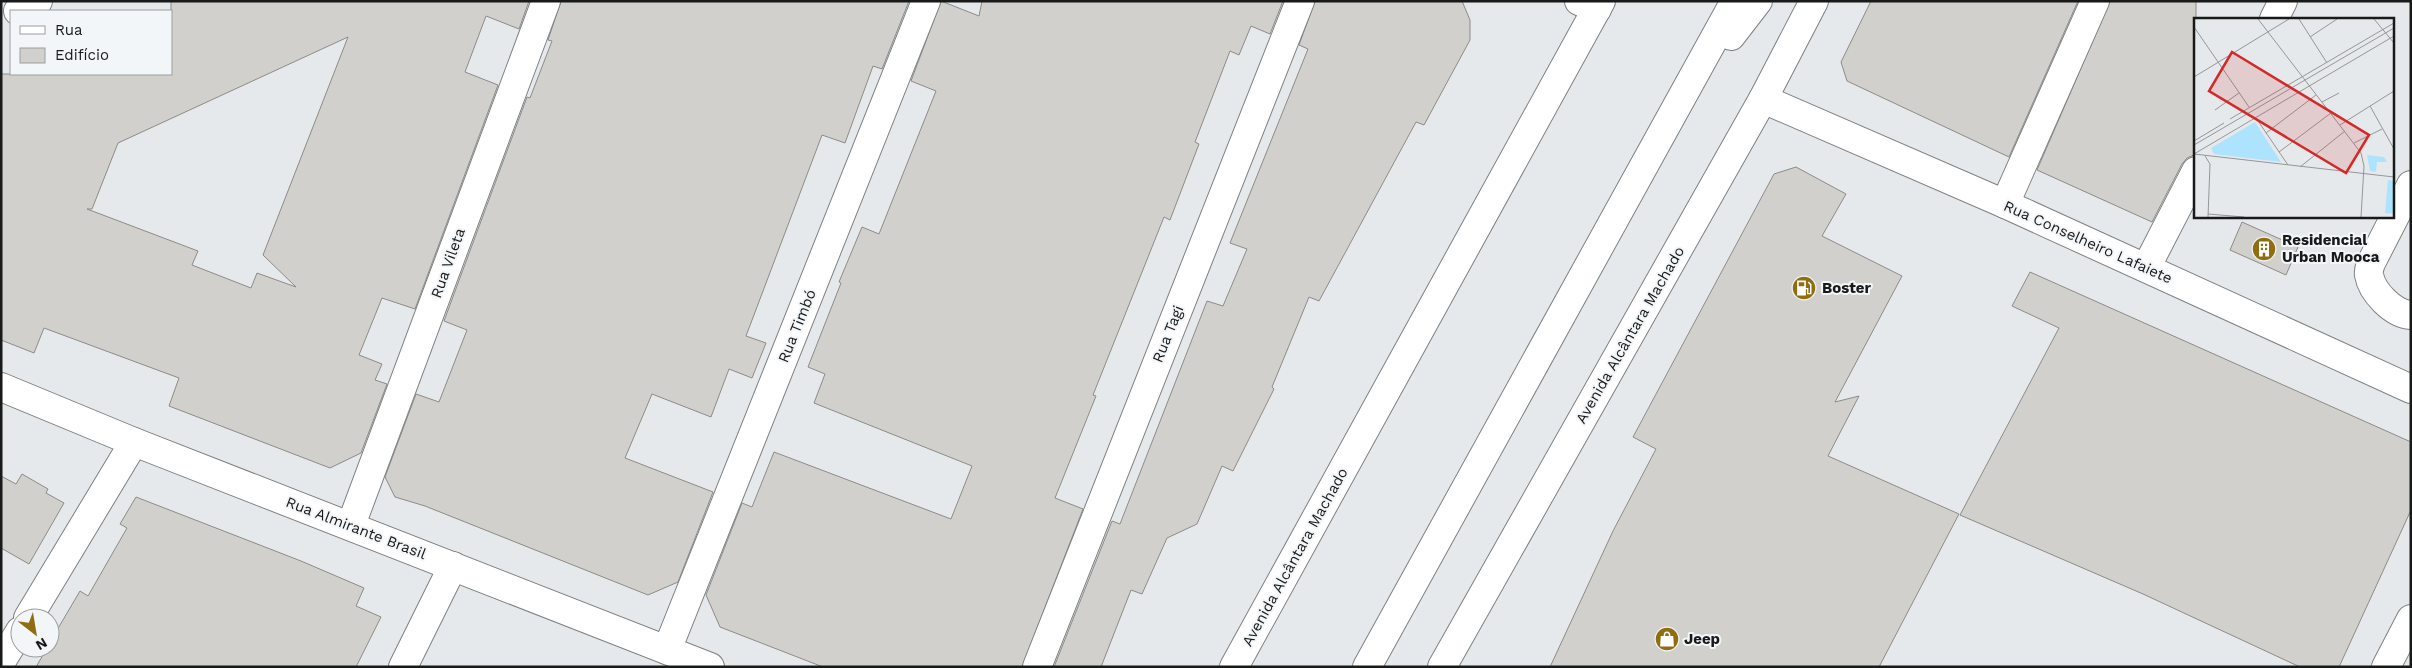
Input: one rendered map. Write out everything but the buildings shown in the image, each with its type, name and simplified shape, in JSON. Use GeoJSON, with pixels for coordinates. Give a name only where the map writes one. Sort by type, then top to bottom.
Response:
{"type":"FeatureCollection","features":[{"type":"Feature","properties":{"kind":"main road"},"geometry":{"type":"LineString","coordinates":[[20,10],[38,1]]}},
{"type":"Feature","properties":{"kind":"main road","name":"Rua Vileta"},"geometry":{"type":"LineString","coordinates":[[350,526],[546,1]]}},
{"type":"Feature","properties":{"kind":"main road","name":"Rua Timbó"},"geometry":{"type":"LineString","coordinates":[[668,650],[926,1]]}},
{"type":"Feature","properties":{"kind":"main road","name":"Rua Tagi"},"geometry":{"type":"LineString","coordinates":[[1037,667],[1300,1]]}},
{"type":"Feature","properties":{"kind":"main road"},"geometry":{"type":"LineString","coordinates":[[1367,667],[1692,83],[1735,1]]}},
{"type":"Feature","properties":{"kind":"main road"},"geometry":{"type":"LineString","coordinates":[[1692,83],[1758,1]]}},
{"type":"Feature","properties":{"kind":"main road","name":"Avenida Alcântara Machado"},"geometry":{"type":"LineString","coordinates":[[1442,667],[1763,99],[1814,1]]}},
{"type":"Feature","properties":{"kind":"main road"},"geometry":{"type":"LineString","coordinates":[[2005,204],[2095,1]]}},
{"type":"Feature","properties":{"kind":"main road"},"geometry":{"type":"LineString","coordinates":[[2274,18],[2283,1]]}},
{"type":"Feature","properties":{"kind":"main road","name":"Avenida Alcântara Machado"},"geometry":{"type":"LineString","coordinates":[[1234,667],[1592,4]]}},
{"type":"Feature","properties":{"kind":"main road","name":"Rua Conselheiro Lafaiete"},"geometry":{"type":"LineString","coordinates":[[1763,99],[2005,204],[2411,389]]}},
{"type":"Feature","properties":{"kind":"main road"},"geometry":{"type":"LineString","coordinates":[[2146,268],[2194,175]]}},
{"type":"Feature","properties":{"kind":"main road"},"geometry":{"type":"LineString","coordinates":[[2411,185],[2371,263],[2368,273],[2373,287],[2388,305],[2404,315],[2411,315]]}},
{"type":"Feature","properties":{"kind":"main road","name":"Rua Almirante Brasil"},"geometry":{"type":"LineString","coordinates":[[1,387],[134,442],[710,667]]}},
{"type":"Feature","properties":{"kind":"main road"},"geometry":{"type":"LineString","coordinates":[[34,608],[134,442]]}},
{"type":"Feature","properties":{"kind":"main road"},"geometry":{"type":"LineString","coordinates":[[404,667],[453,566]]}},
{"type":"Feature","properties":{"kind":"main road"},"geometry":{"type":"LineString","coordinates":[[2386,667],[2411,619]]}},
{"type":"Feature","properties":{"kind":"main road"},"geometry":{"type":"LineString","coordinates":[[1,662],[10,647]]}},
{"type":"Feature","properties":{"kind":"place","name":"Residencial Urban Mooca"},"geometry":{"type":"Point","coordinates":[2264,249]}},
{"type":"Feature","properties":{"kind":"place","name":"Boster"},"geometry":{"type":"Point","coordinates":[1804,288]}},
{"type":"Feature","properties":{"kind":"place","name":"Jeep"},"geometry":{"type":"Point","coordinates":[1667,639]}}]}
